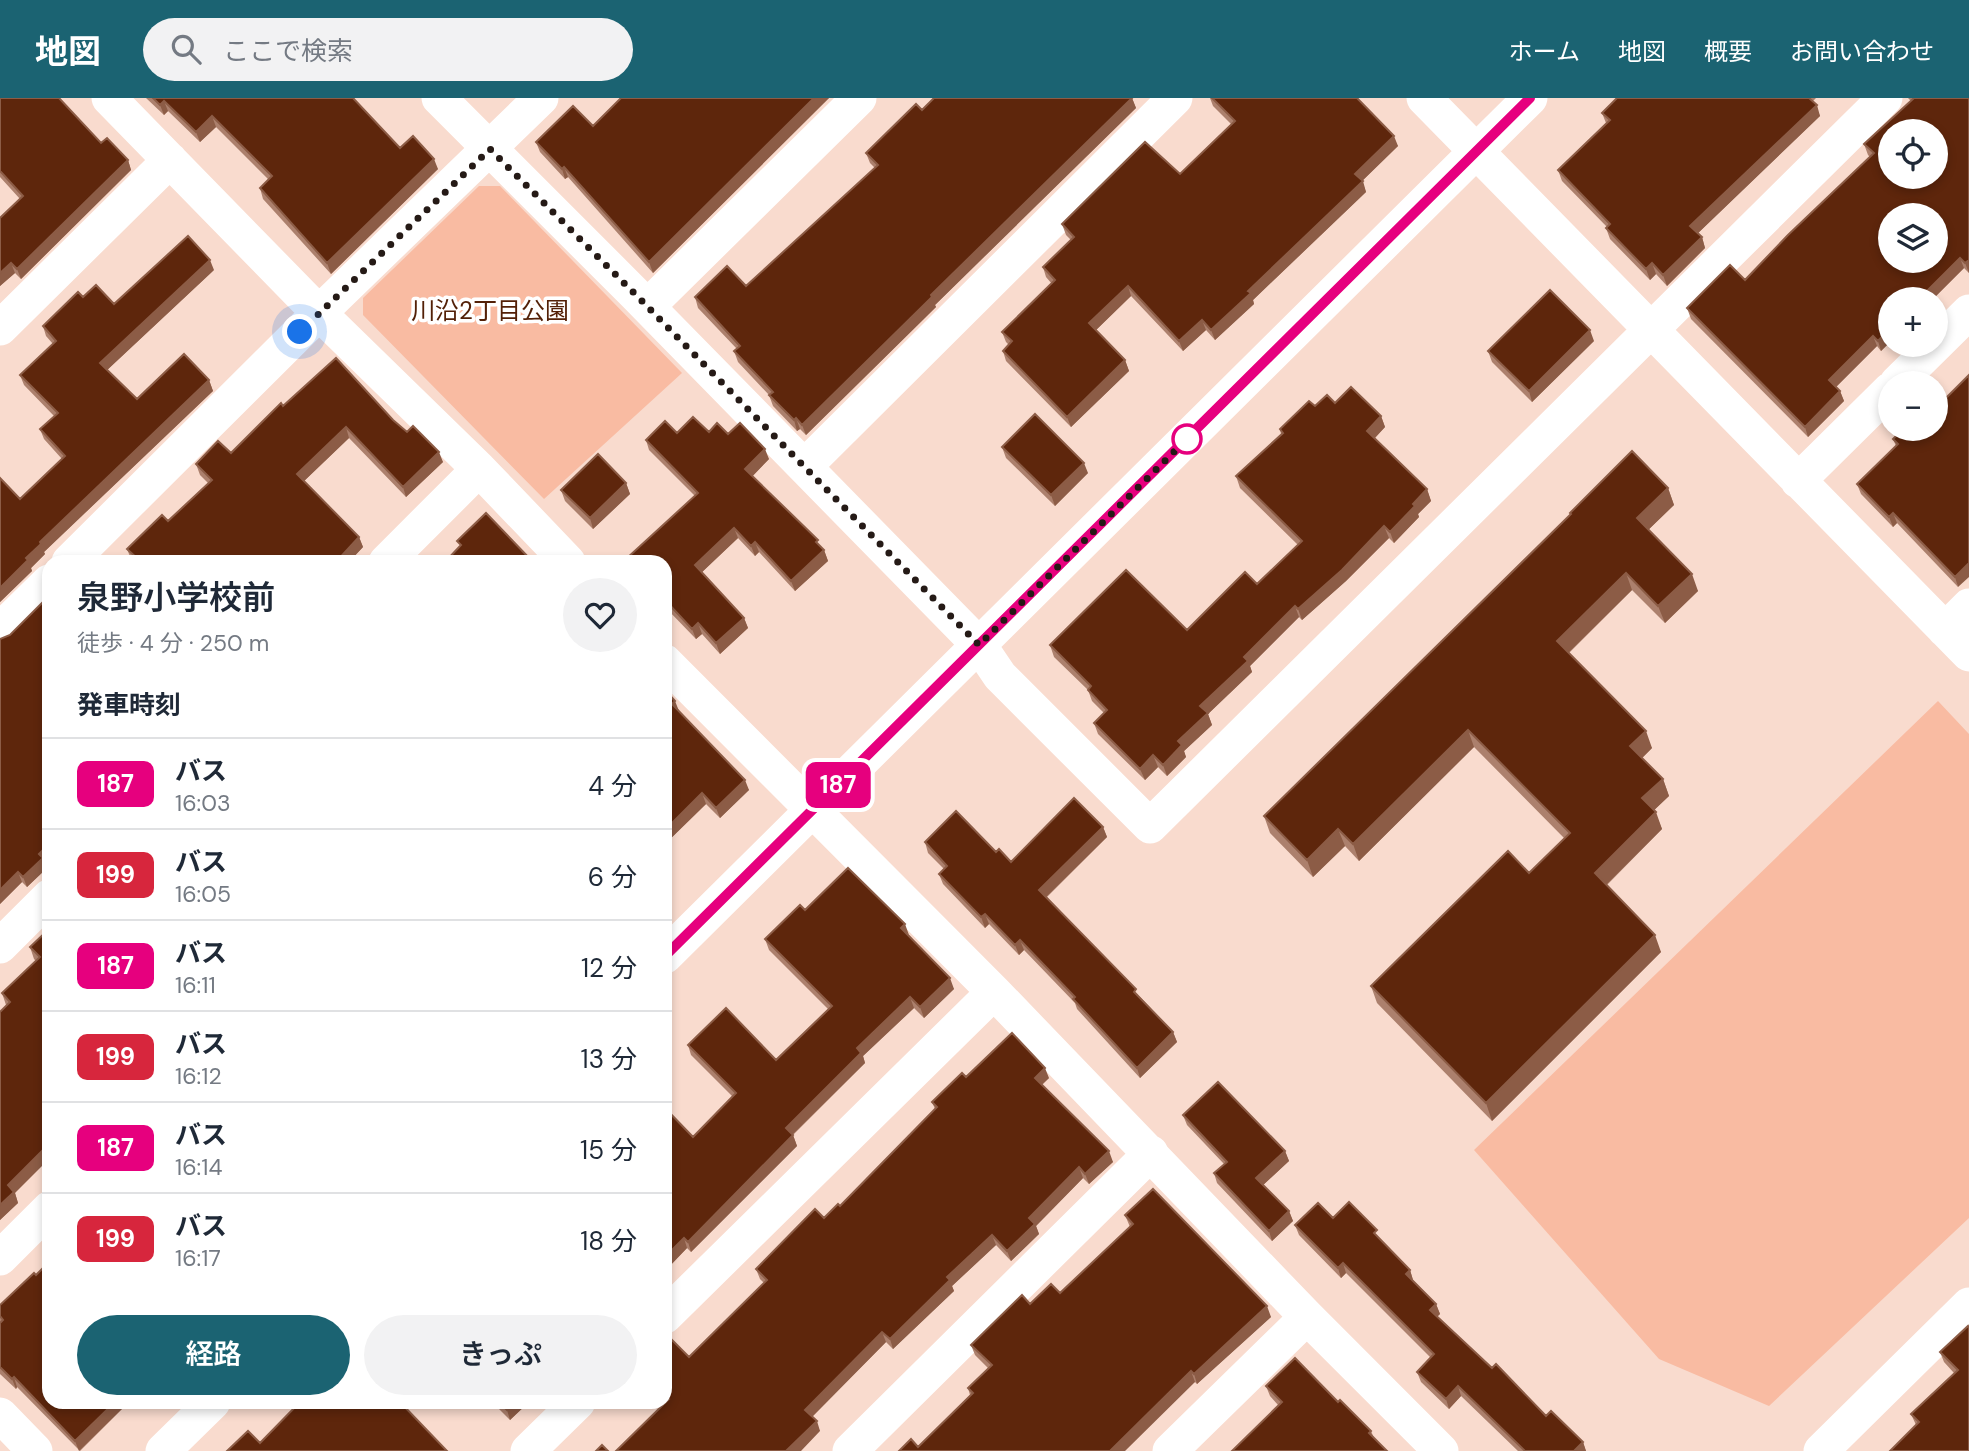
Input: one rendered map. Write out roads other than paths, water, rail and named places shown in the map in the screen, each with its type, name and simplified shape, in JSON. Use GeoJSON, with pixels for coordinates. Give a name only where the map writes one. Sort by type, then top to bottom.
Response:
{"type":"FeatureCollection","features":[{"type":"Feature","properties":{"kind":"street"},"geometry":{"type":"LineString","coordinates":[[109,98],[319,313],[480,469],[561,555]]}},
{"type":"Feature","properties":{"kind":"street"},"geometry":{"type":"LineString","coordinates":[[439,98],[805,466],[979,645],[1000,676],[1150,826],[1885,98]]}},
{"type":"Feature","properties":{"kind":"street"},"geometry":{"type":"LineString","coordinates":[[76,555],[319,313],[541,98]]}},
{"type":"Feature","properties":{"kind":"street"},"geometry":{"type":"LineString","coordinates":[[648,306],[859,98]]}},
{"type":"Feature","properties":{"kind":"street"},"geometry":{"type":"LineString","coordinates":[[805,466],[1175,98]]}},
{"type":"Feature","properties":{"kind":"street"},"geometry":{"type":"LineString","coordinates":[[1424,98],[1957,642],[1969,606]]}},
{"type":"Feature","properties":{"kind":"street"},"geometry":{"type":"LineString","coordinates":[[672,949],[1530,98]]}},
{"type":"Feature","properties":{"kind":"street"},"geometry":{"type":"LineString","coordinates":[[0,328],[170,160]]}},
{"type":"Feature","properties":{"kind":"street"},"geometry":{"type":"LineString","coordinates":[[1909,371],[1969,312]]}},
{"type":"Feature","properties":{"kind":"street"},"geometry":{"type":"LineString","coordinates":[[1798,481],[1878,402]]}},
{"type":"Feature","properties":{"kind":"street"},"geometry":{"type":"LineString","coordinates":[[393,555],[480,469]]}},
{"type":"Feature","properties":{"kind":"street"},"geometry":{"type":"LineString","coordinates":[[0,630],[42,589]]}},
{"type":"Feature","properties":{"kind":"street"},"geometry":{"type":"LineString","coordinates":[[672,669],[994,992],[1307,1317],[1441,1451]]}},
{"type":"Feature","properties":{"kind":"street"},"geometry":{"type":"LineString","coordinates":[[0,946],[42,904]]}},
{"type":"Feature","properties":{"kind":"street"},"geometry":{"type":"LineString","coordinates":[[672,1309],[994,992]]}},
{"type":"Feature","properties":{"kind":"street"},"geometry":{"type":"LineString","coordinates":[[850,1451],[1151,1153]]}},
{"type":"Feature","properties":{"kind":"street"},"geometry":{"type":"LineString","coordinates":[[0,1258],[42,1216]]}},
{"type":"Feature","properties":{"kind":"street"},"geometry":{"type":"LineString","coordinates":[[1821,1451],[1969,1305]]}},
{"type":"Feature","properties":{"kind":"street"},"geometry":{"type":"LineString","coordinates":[[1170,1451],[1307,1317]]}},
{"type":"Feature","properties":{"kind":"street"},"geometry":{"type":"LineString","coordinates":[[163,1451],[206,1409]]}},
{"type":"Feature","properties":{"kind":"street"},"geometry":{"type":"LineString","coordinates":[[528,1451],[571,1409]]}},
{"type":"Feature","properties":{"kind":"street"},"geometry":{"type":"LineString","coordinates":[[0,1415],[36,1451]]}},
{"type":"Feature","properties":{"kind":"park label","name":"川沿2丁目公園"},"geometry":{"type":"Point","coordinates":[490,310]}}]}
